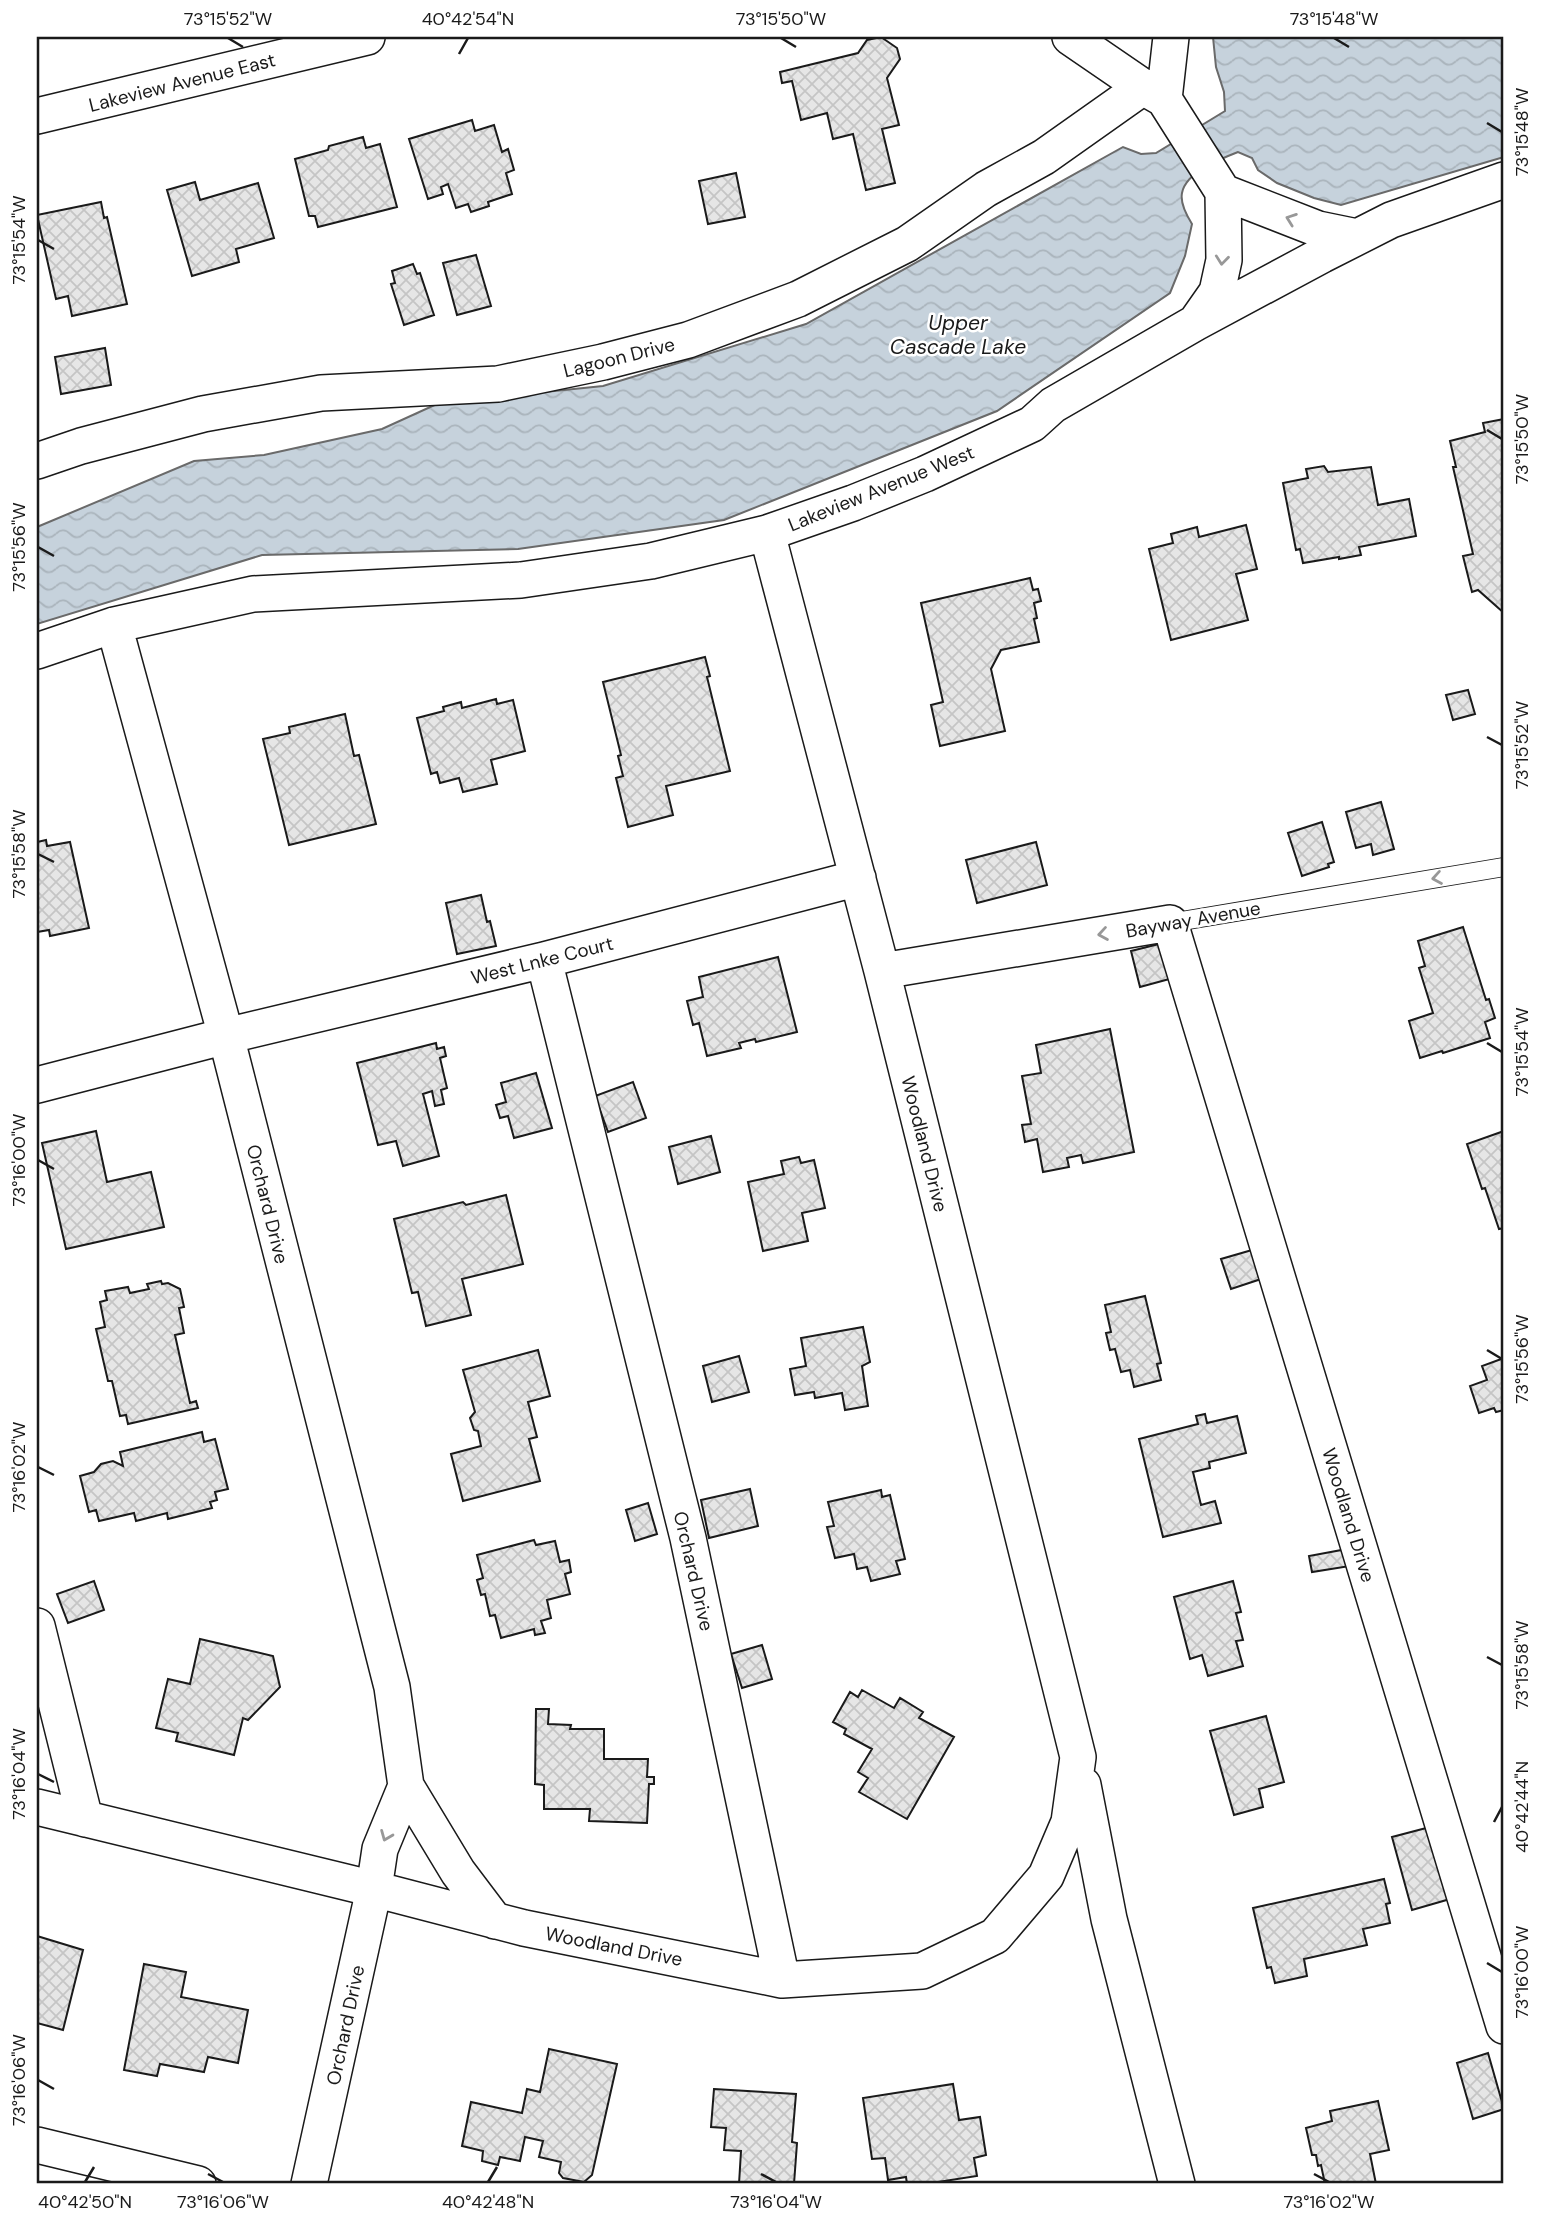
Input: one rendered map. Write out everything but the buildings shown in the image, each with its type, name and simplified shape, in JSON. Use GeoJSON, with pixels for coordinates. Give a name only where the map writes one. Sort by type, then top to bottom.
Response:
{"type":"FeatureCollection","features":[{"type":"Feature","properties":{"kind":"street","name":"Lakeview Avenue East"},"geometry":{"type":"LineString","coordinates":[[37,116],[368,37]]}},
{"type":"Feature","properties":{"kind":"street"},"geometry":{"type":"LineString","coordinates":[[1070,37],[1154,93],[1223,192],[1318,229],[1357,237]]}},
{"type":"Feature","properties":{"kind":"street"},"geometry":{"type":"LineString","coordinates":[[1154,93],[1171,37]]}},
{"type":"Feature","properties":{"kind":"street","name":"Lagoon Drive"},"geometry":{"type":"LineString","coordinates":[[37,461],[81,446],[203,414],[321,393],[498,384],[603,362],[688,340],[798,299],[907,244],[986,189],[1154,93]]}},
{"type":"Feature","properties":{"kind":"street","name":"Lakeview Avenue West"},"geometry":{"type":"LineString","coordinates":[[37,651],[114,625],[253,594],[521,580],[651,561],[768,533],[889,489],[1031,424],[1053,405],[1195,323],[1357,237],[1391,220],[1504,180]]}},
{"type":"Feature","properties":{"kind":"street"},"geometry":{"type":"LineString","coordinates":[[1195,323],[1217,292],[1224,260],[1223,192]]}},
{"type":"Feature","properties":{"kind":"street","name":"Woodland Drive"},"geometry":{"type":"LineString","coordinates":[[768,533],[882,971],[1078,1757],[1108,1919],[1177,2184]]}},
{"type":"Feature","properties":{"kind":"street","name":"Orchard Drive"},"geometry":{"type":"LineString","coordinates":[[114,625],[226,1036],[392,1687],[406,1786],[458,1871],[495,1921]]}},
{"type":"Feature","properties":{"kind":"street","name":"West Lnke Court"},"geometry":{"type":"LineString","coordinates":[[37,1085],[226,1036],[544,960],[858,878]]}},
{"type":"Feature","properties":{"kind":"street","name":"Woodland Drive"},"geometry":{"type":"LineString","coordinates":[[1170,923],[1504,2026]]}},
{"type":"Feature","properties":{"kind":"street","name":"Bayway Avenue"},"geometry":{"type":"LineString","coordinates":[[882,971],[1170,923]]}},
{"type":"Feature","properties":{"kind":"street","name":"Orchard Drive"},"geometry":{"type":"LineString","coordinates":[[544,960],[688,1538],[782,1980]]}},
{"type":"Feature","properties":{"kind":"street"},"geometry":{"type":"LineString","coordinates":[[37,1626],[85,1819]]}},
{"type":"Feature","properties":{"kind":"street","name":"Woodland Drive"},"geometry":{"type":"LineString","coordinates":[[37,1807],[495,1921],[782,1980],[922,1971],[995,1936],[1046,1876],[1069,1822],[1078,1757]]}},
{"type":"Feature","properties":{"kind":"street","name":"Orchard Drive"},"geometry":{"type":"LineString","coordinates":[[309,2184],[374,1889],[380,1849],[406,1786]]}},
{"type":"Feature","properties":{"kind":"street"},"geometry":{"type":"LineString","coordinates":[[37,2144],[198,2184]]}},
{"type":"Feature","properties":{"kind":"lane","name":"Bayway Avenue"},"geometry":{"type":"LineString","coordinates":[[1170,923],[1504,867]]}},
{"type":"Feature","properties":{"kind":"water","name":"Upper Cascade Lake"},"geometry":{"type":"Polygon","coordinates":[[[1213,37],[1504,37],[1504,157],[1341,205],[1314,198],[1277,183],[1258,170],[1252,158],[1238,152],[1222,158],[1205,167],[1185,185],[1182,201],[1192,224],[1185,256],[1170,293],[997,411],[724,520],[518,549],[262,555],[37,624],[37,527],[194,461],[264,455],[382,429],[439,403],[603,386],[806,324],[1123,147],[1141,154],[1156,153],[1225,111],[1213,37]]]}}]}
